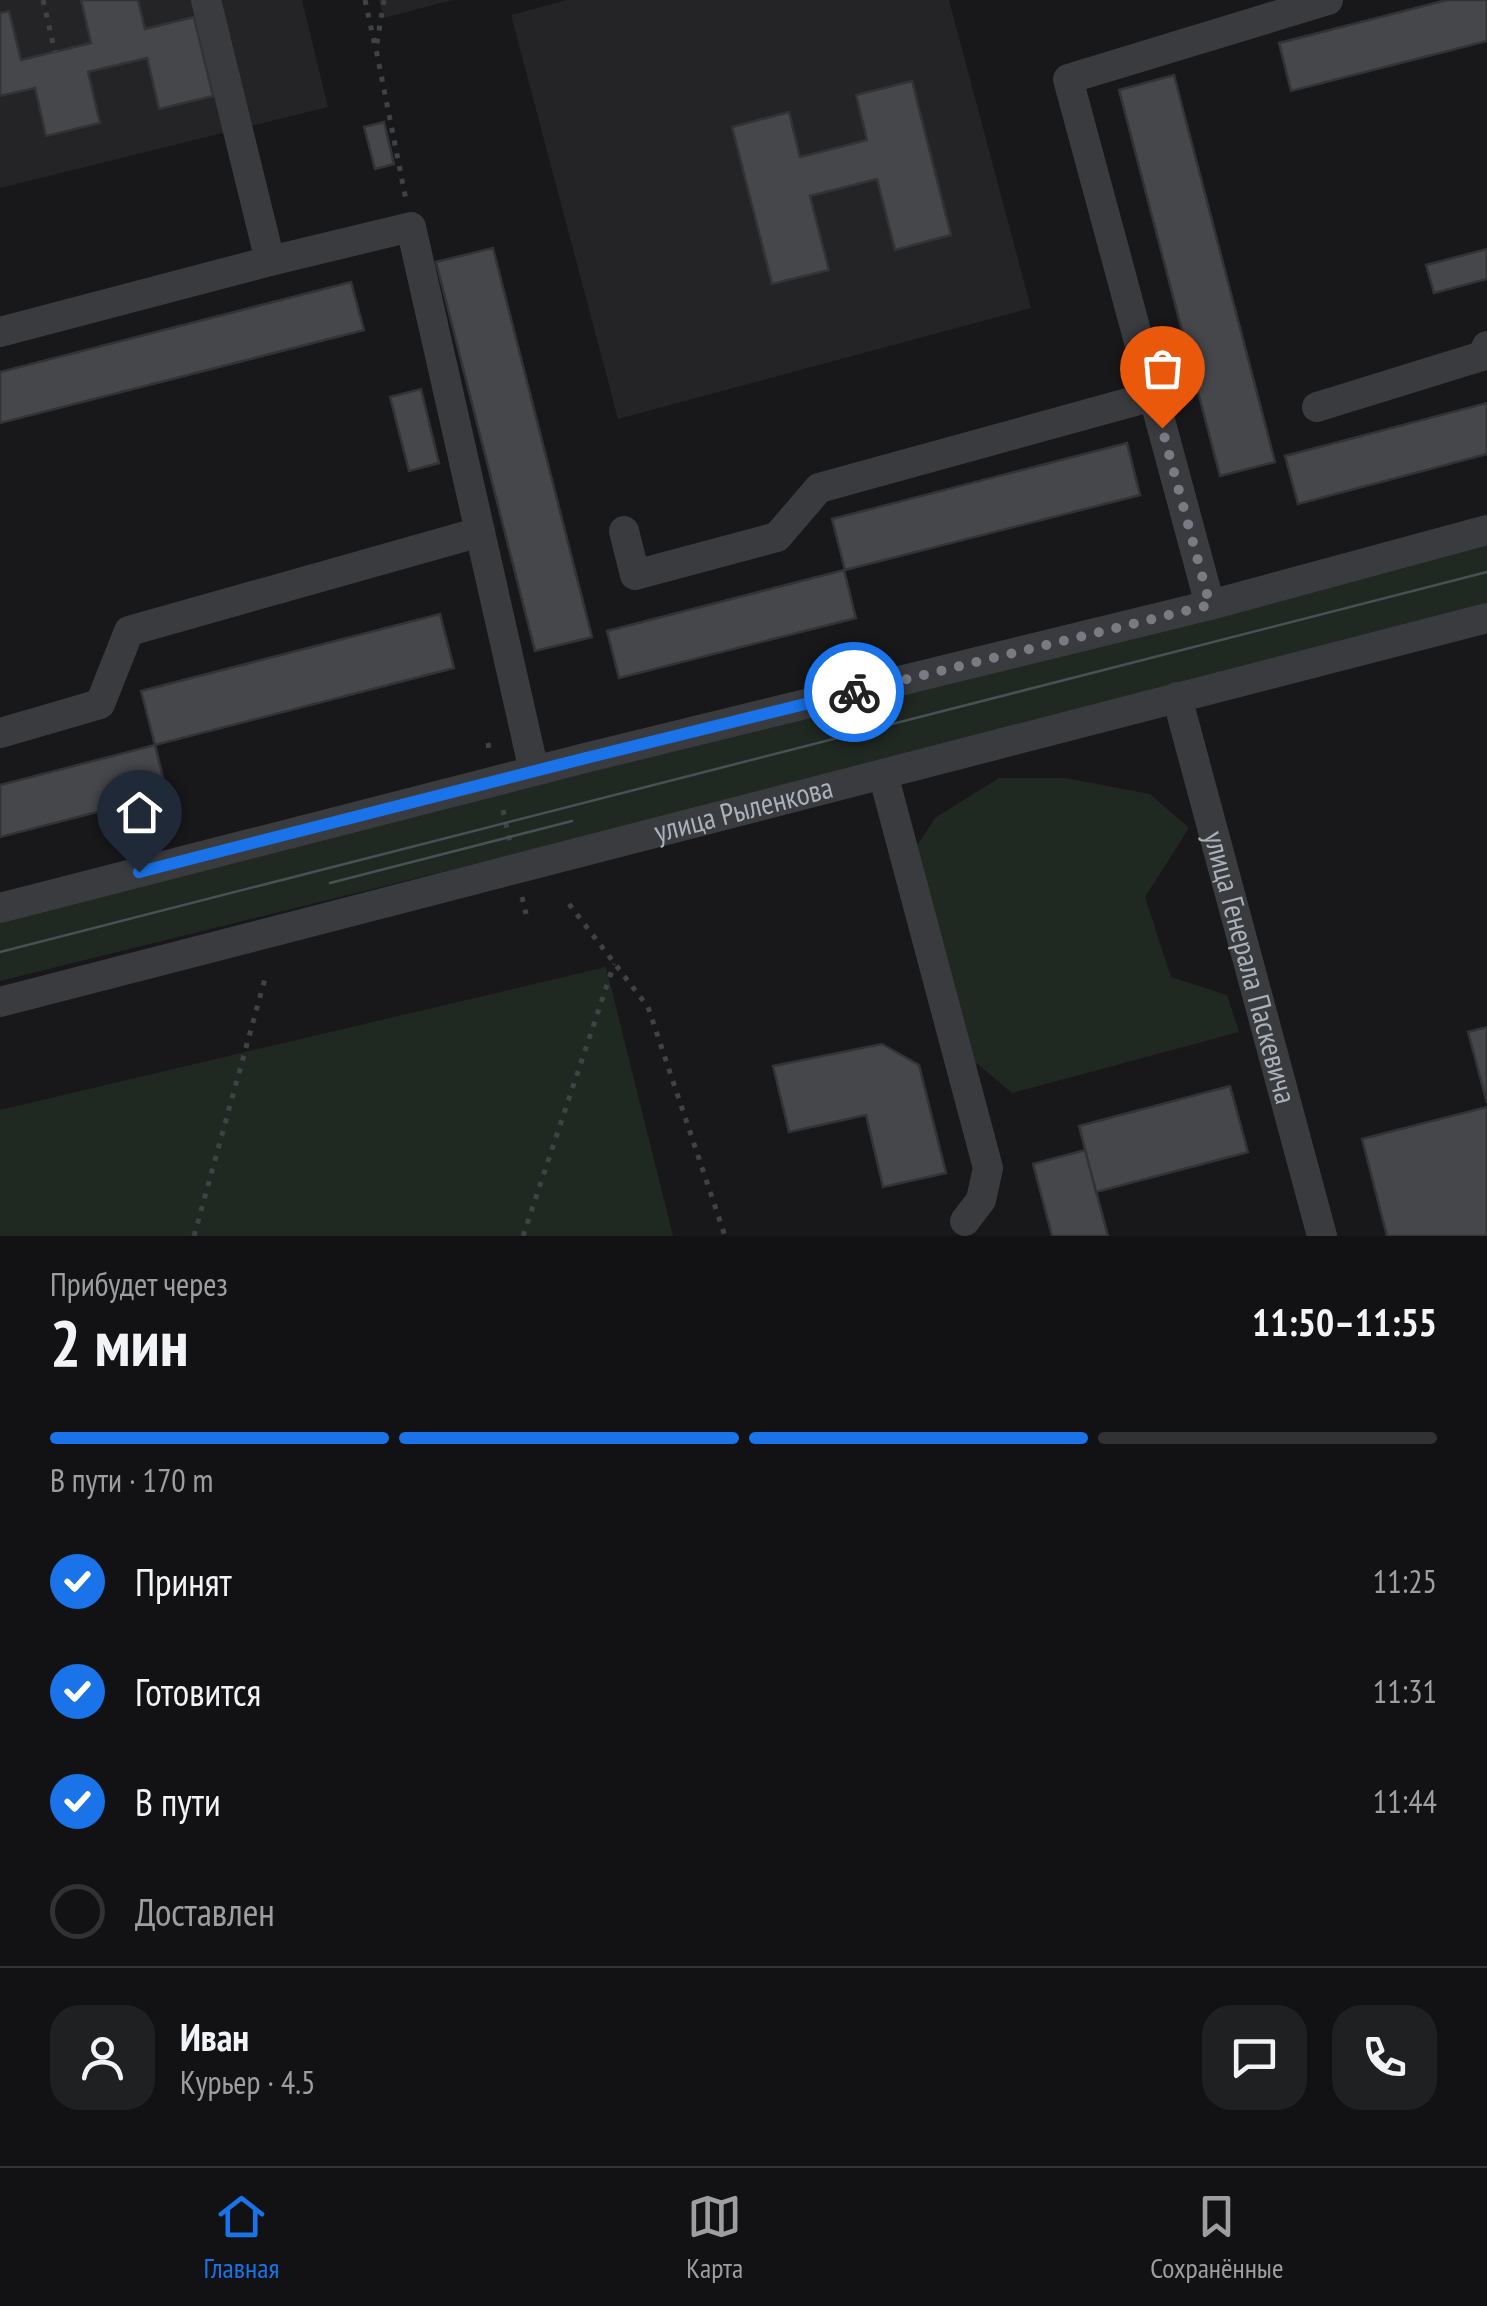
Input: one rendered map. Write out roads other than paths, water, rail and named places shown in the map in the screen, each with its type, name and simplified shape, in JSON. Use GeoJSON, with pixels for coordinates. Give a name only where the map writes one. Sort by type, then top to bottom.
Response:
{"type":"FeatureCollection","features":[{"type":"Feature","properties":{"kind":"street"},"geometry":{"type":"LineString","coordinates":[[206,0],[270,261]]}},
{"type":"Feature","properties":{"kind":"street"},"geometry":{"type":"LineString","coordinates":[[1210,605],[1068,79],[1328,0]]}},
{"type":"Feature","properties":{"kind":"street"},"geometry":{"type":"LineString","coordinates":[[0,332],[411,227],[534,771]]}},
{"type":"Feature","properties":{"kind":"street"},"geometry":{"type":"LineString","coordinates":[[1316,407],[1482,356],[1487,346]]}},
{"type":"Feature","properties":{"kind":"street"},"geometry":{"type":"LineString","coordinates":[[624,530],[636,575],[777,537],[819,488],[1153,396]]}},
{"type":"Feature","properties":{"kind":"street"},"geometry":{"type":"LineString","coordinates":[[0,908],[534,771],[1210,605],[1487,530]]}},
{"type":"Feature","properties":{"kind":"street"},"geometry":{"type":"LineString","coordinates":[[0,733],[100,704],[129,630],[480,532]]}},
{"type":"Feature","properties":{"kind":"street","name":"улица Рыленкова"},"geometry":{"type":"LineString","coordinates":[[0,1002],[1487,618]]}},
{"type":"Feature","properties":{"kind":"street","name":"улица Генерала Паскевича"},"geometry":{"type":"LineString","coordinates":[[1177,698],[1322,1236]]}},
{"type":"Feature","properties":{"kind":"street"},"geometry":{"type":"LineString","coordinates":[[883,774],[988,1168],[981,1200],[965,1222]]}},
{"type":"Feature","properties":{"kind":"tram line"},"geometry":{"type":"LineString","coordinates":[[0,952],[1487,572]]}},
{"type":"Feature","properties":{"kind":"tram line"},"geometry":{"type":"LineString","coordinates":[[330,883],[572,821]]}}]}
